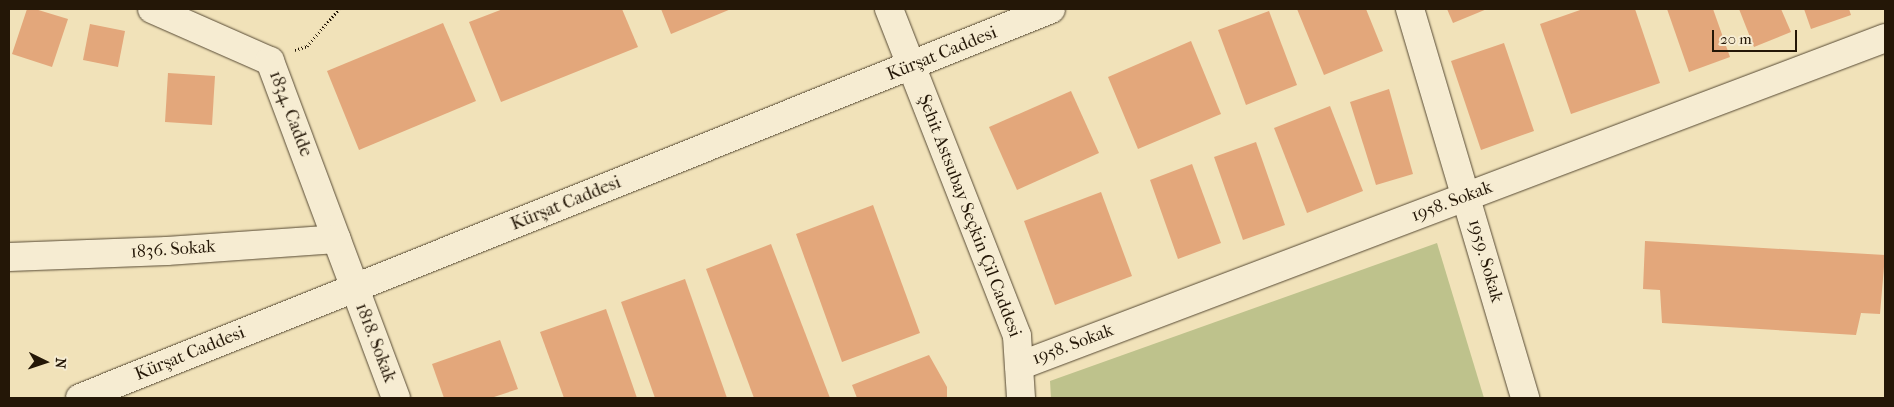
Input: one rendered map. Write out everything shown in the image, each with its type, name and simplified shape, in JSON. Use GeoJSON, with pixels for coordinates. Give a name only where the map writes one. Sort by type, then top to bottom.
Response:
{"type":"FeatureCollection","features":[{"type":"Feature","properties":{"kind":"street","name":"1834. Cadde"},"geometry":{"type":"LineString","coordinates":[[152,9],[270,61],[354,288]]}},
{"type":"Feature","properties":{"kind":"street","name":"Şehit Astsubay Seçkin Çil Caddesi"},"geometry":{"type":"LineString","coordinates":[[888,9],[1017,336],[1021,398]]}},
{"type":"Feature","properties":{"kind":"street","name":"Kürşat Caddesi"},"geometry":{"type":"LineString","coordinates":[[80,398],[1052,9]]}},
{"type":"Feature","properties":{"kind":"street","name":"1959. Sokak"},"geometry":{"type":"LineString","coordinates":[[1410,9],[1467,196],[1525,398]]}},
{"type":"Feature","properties":{"kind":"street","name":"1958. Sokak"},"geometry":{"type":"LineString","coordinates":[[1019,366],[1885,38]]}},
{"type":"Feature","properties":{"kind":"street","name":"1836. Sokak"},"geometry":{"type":"LineString","coordinates":[[9,258],[166,251],[337,239]]}},
{"type":"Feature","properties":{"kind":"street","name":"1818. Sokak"},"geometry":{"type":"LineString","coordinates":[[354,288],[396,398]]}},
{"type":"Feature","properties":{"kind":"path"},"geometry":{"type":"LineString","coordinates":[[270,61],[307,46],[339,9]]}},
{"type":"Feature","properties":{"kind":"green space"},"geometry":{"type":"Polygon","coordinates":[[[1437,243],[1484,398],[1051,398],[1050,381],[1437,243]]]}},
{"type":"Feature","properties":{"kind":"building"},"geometry":{"type":"Polygon","coordinates":[[[27,9],[35,9],[68,19],[52,67],[12,54],[27,9]]]}},
{"type":"Feature","properties":{"kind":"building"},"geometry":{"type":"Polygon","coordinates":[[[503,9],[622,9],[638,47],[501,102],[469,22],[503,9]]]}},
{"type":"Feature","properties":{"kind":"building"},"geometry":{"type":"Polygon","coordinates":[[[661,9],[731,9],[671,34],[661,9]]]}},
{"type":"Feature","properties":{"kind":"building"},"geometry":{"type":"Polygon","coordinates":[[[1297,9],[1366,9],[1383,51],[1324,75],[1297,9]]]}},
{"type":"Feature","properties":{"kind":"building"},"geometry":{"type":"Polygon","coordinates":[[[1447,9],[1487,9],[1453,23],[1447,9]]]}},
{"type":"Feature","properties":{"kind":"building"},"geometry":{"type":"Polygon","coordinates":[[[1583,9],[1635,9],[1660,83],[1571,114],[1540,24],[1583,9]]]}},
{"type":"Feature","properties":{"kind":"building"},"geometry":{"type":"Polygon","coordinates":[[[1667,9],[1713,9],[1730,57],[1689,72],[1667,9]]]}},
{"type":"Feature","properties":{"kind":"building"},"geometry":{"type":"Polygon","coordinates":[[[1739,9],[1781,9],[1791,32],[1754,47],[1739,9]]]}},
{"type":"Feature","properties":{"kind":"building"},"geometry":{"type":"Polygon","coordinates":[[[1804,9],[1849,9],[1851,15],[1811,29],[1804,9]]]}},
{"type":"Feature","properties":{"kind":"building"},"geometry":{"type":"Polygon","coordinates":[[[1269,11],[1297,85],[1246,105],[1218,30],[1269,11]]]}},
{"type":"Feature","properties":{"kind":"building"},"geometry":{"type":"Polygon","coordinates":[[[443,23],[476,101],[359,150],[327,71],[443,23]]]}},
{"type":"Feature","properties":{"kind":"building"},"geometry":{"type":"Polygon","coordinates":[[[90,24],[125,31],[118,67],[83,60],[90,24]]]}},
{"type":"Feature","properties":{"kind":"building"},"geometry":{"type":"Polygon","coordinates":[[[1191,41],[1221,114],[1138,149],[1108,77],[1191,41]]]}},
{"type":"Feature","properties":{"kind":"building"},"geometry":{"type":"Polygon","coordinates":[[[1504,43],[1534,131],[1481,150],[1451,61],[1504,43]]]}},
{"type":"Feature","properties":{"kind":"building"},"geometry":{"type":"Polygon","coordinates":[[[168,73],[215,76],[212,125],[165,122],[168,73]]]}},
{"type":"Feature","properties":{"kind":"building"},"geometry":{"type":"Polygon","coordinates":[[[1389,89],[1413,174],[1376,185],[1350,102],[1389,89]]]}},
{"type":"Feature","properties":{"kind":"building"},"geometry":{"type":"Polygon","coordinates":[[[1071,91],[1099,153],[1017,190],[989,127],[1071,91]]]}},
{"type":"Feature","properties":{"kind":"building"},"geometry":{"type":"Polygon","coordinates":[[[1330,106],[1363,191],[1307,213],[1274,128],[1330,106]]]}},
{"type":"Feature","properties":{"kind":"building"},"geometry":{"type":"Polygon","coordinates":[[[1256,142],[1285,225],[1243,240],[1214,157],[1256,142]]]}},
{"type":"Feature","properties":{"kind":"building"},"geometry":{"type":"Polygon","coordinates":[[[1192,164],[1221,243],[1178,259],[1150,180],[1192,164]]]}},
{"type":"Feature","properties":{"kind":"building"},"geometry":{"type":"Polygon","coordinates":[[[1101,192],[1132,276],[1055,305],[1024,221],[1101,192]]]}},
{"type":"Feature","properties":{"kind":"building"},"geometry":{"type":"Polygon","coordinates":[[[873,205],[920,333],[842,362],[796,234],[873,205]]]}},
{"type":"Feature","properties":{"kind":"building"},"geometry":{"type":"Polygon","coordinates":[[[1645,241],[1885,255],[1880,314],[1861,313],[1856,335],[1662,323],[1660,290],[1643,289],[1645,241]]]}},
{"type":"Feature","properties":{"kind":"building"},"geometry":{"type":"Polygon","coordinates":[[[771,244],[830,398],[754,398],[706,269],[771,244]]]}},
{"type":"Feature","properties":{"kind":"building"},"geometry":{"type":"Polygon","coordinates":[[[685,279],[727,398],[655,398],[621,302],[685,279]]]}},
{"type":"Feature","properties":{"kind":"building"},"geometry":{"type":"Polygon","coordinates":[[[606,309],[637,398],[564,398],[540,332],[606,309]]]}},
{"type":"Feature","properties":{"kind":"building"},"geometry":{"type":"Polygon","coordinates":[[[500,340],[518,389],[491,398],[444,398],[432,364],[500,340]]]}},
{"type":"Feature","properties":{"kind":"building"},"geometry":{"type":"Polygon","coordinates":[[[929,355],[947,387],[947,398],[857,398],[852,385],[929,355]]]}}]}
